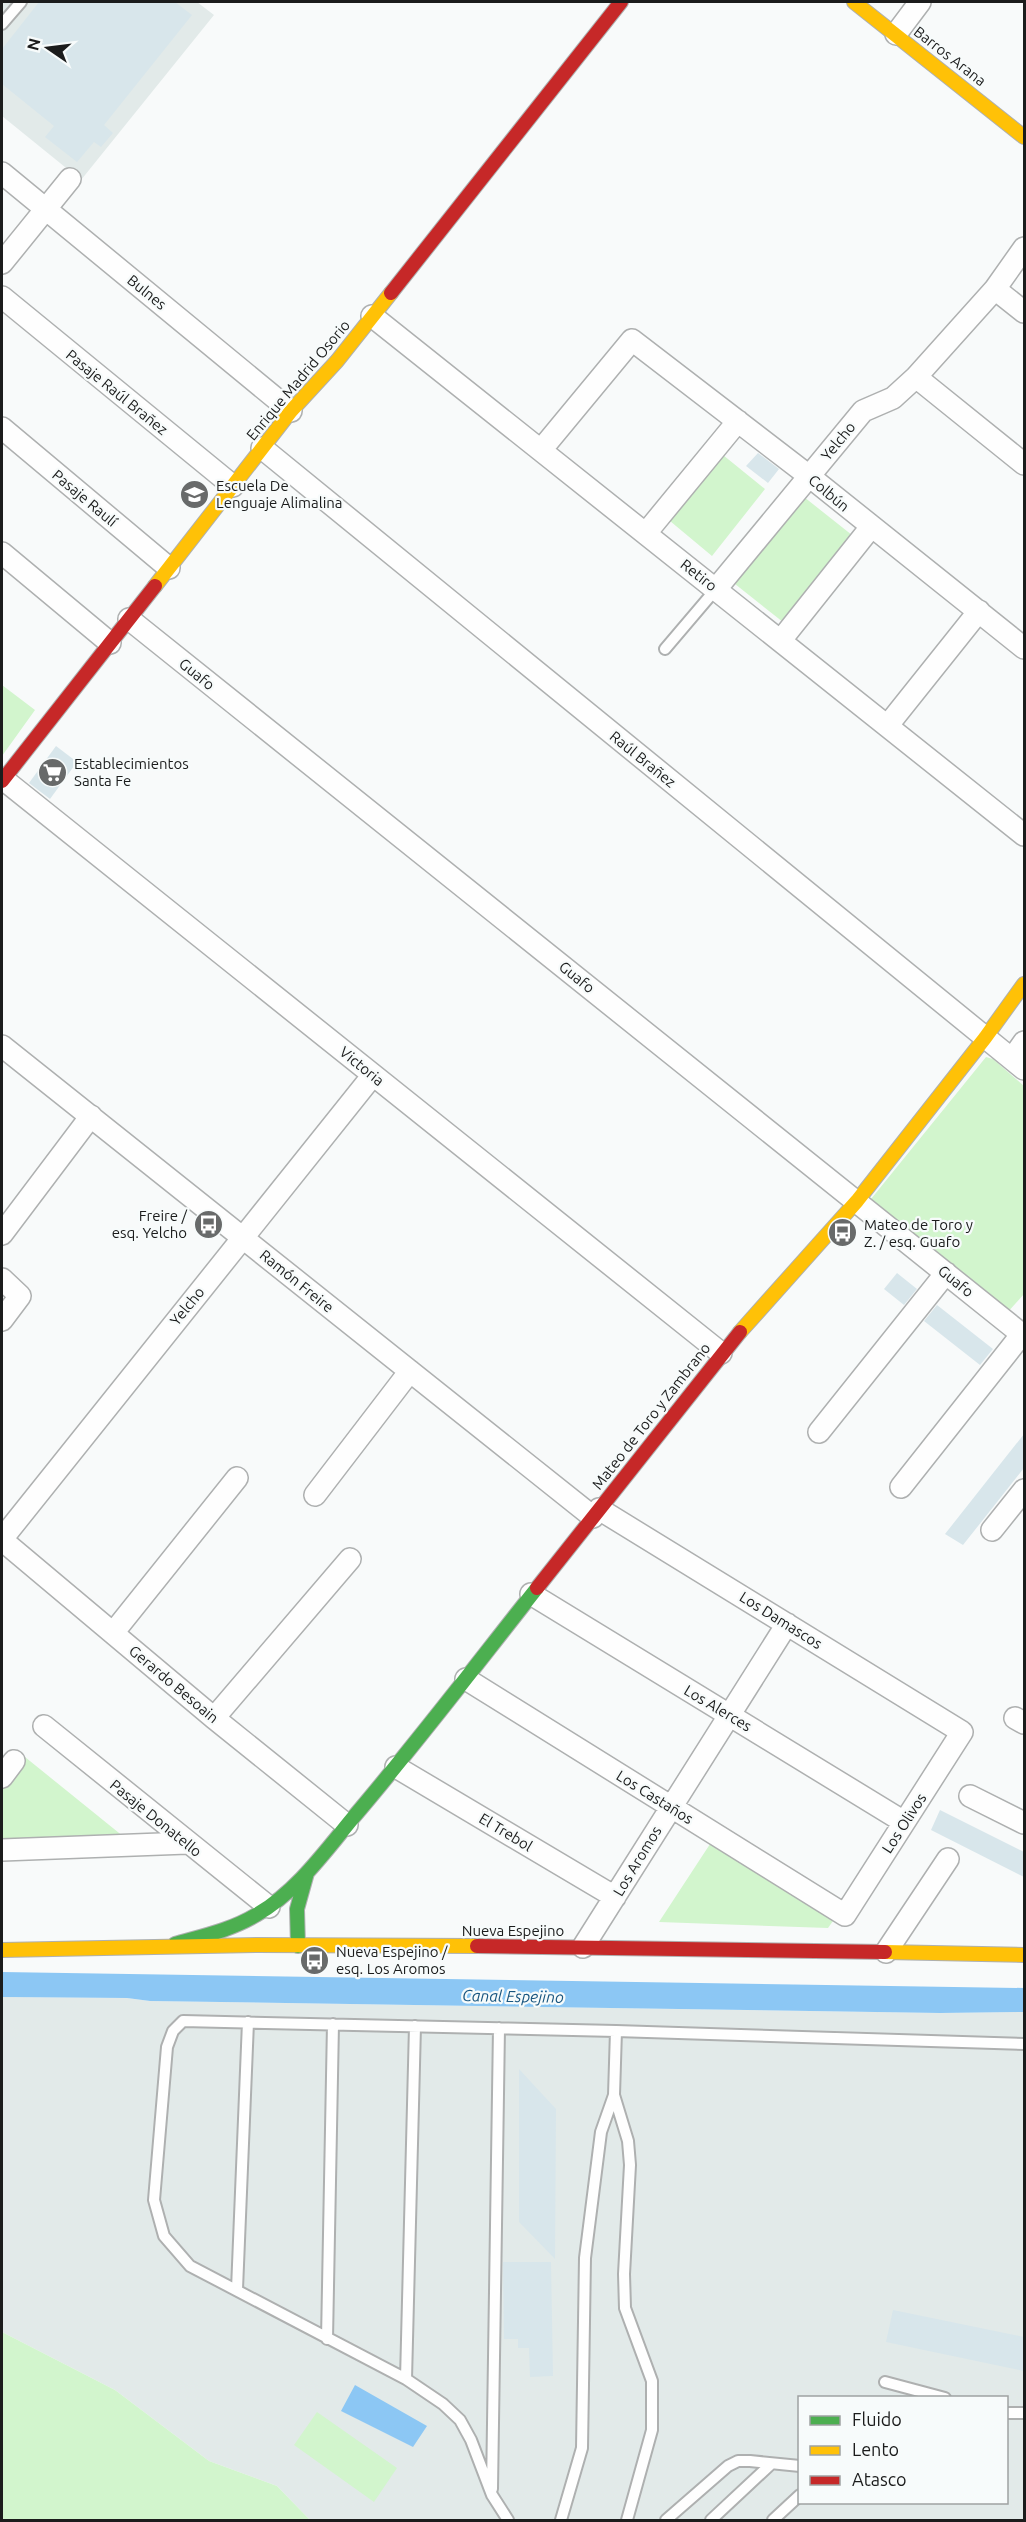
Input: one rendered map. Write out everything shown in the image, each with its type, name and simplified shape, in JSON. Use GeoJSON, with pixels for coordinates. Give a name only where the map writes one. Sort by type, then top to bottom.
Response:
{"type":"FeatureCollection","features":[{"type":"Feature","properties":{"kind":"street","name":"Enrique Madrid Osorio"},"geometry":{"type":"LineString","coordinates":[[2,780],[291,411],[337,362],[621,2]]}},
{"type":"Feature","properties":{"kind":"street","name":"Barros Arana"},"geometry":{"type":"LineString","coordinates":[[854,2],[1024,137]]}},
{"type":"Feature","properties":{"kind":"street"},"geometry":{"type":"LineString","coordinates":[[896,34],[920,2]]}},
{"type":"Feature","properties":{"kind":"street","name":"Bulnes"},"geometry":{"type":"LineString","coordinates":[[2,173],[291,411]]}},
{"type":"Feature","properties":{"kind":"street"},"geometry":{"type":"LineString","coordinates":[[2,263],[70,179]]}},
{"type":"Feature","properties":{"kind":"street","name":"Yelcho"},"geometry":{"type":"LineString","coordinates":[[716,589],[863,411],[893,398],[916,377],[995,289],[1024,248]]}},
{"type":"Feature","properties":{"kind":"street"},"geometry":{"type":"LineString","coordinates":[[995,289],[1024,312]]}},
{"type":"Feature","properties":{"kind":"street","name":"Pasaje Raúl Brañez"},"geometry":{"type":"LineString","coordinates":[[2,297],[233,486]]}},
{"type":"Feature","properties":{"kind":"street","name":"Retiro"},"geometry":{"type":"LineString","coordinates":[[372,316],[1024,835]]}},
{"type":"Feature","properties":{"kind":"street","name":"Colbún"},"geometry":{"type":"LineString","coordinates":[[541,450],[632,340],[809,476],[1024,648]]}},
{"type":"Feature","properties":{"kind":"street"},"geometry":{"type":"LineString","coordinates":[[916,377],[1024,464]]}},
{"type":"Feature","properties":{"kind":"street"},"geometry":{"type":"LineString","coordinates":[[646,534],[738,421]]}},
{"type":"Feature","properties":{"kind":"street","name":"Pasaje Raulí"},"geometry":{"type":"LineString","coordinates":[[2,428],[169,568]]}},
{"type":"Feature","properties":{"kind":"street","name":"Raúl Brañez"},"geometry":{"type":"LineString","coordinates":[[262,448],[985,1038],[1020,1057]]}},
{"type":"Feature","properties":{"kind":"street"},"geometry":{"type":"LineString","coordinates":[[781,640],[871,527]]}},
{"type":"Feature","properties":{"kind":"street"},"geometry":{"type":"LineString","coordinates":[[2,553],[110,643]]}},
{"type":"Feature","properties":{"kind":"street"},"geometry":{"type":"LineString","coordinates":[[888,725],[979,611]]}},
{"type":"Feature","properties":{"kind":"street","name":"Guafo"},"geometry":{"type":"LineString","coordinates":[[129,619],[1023,1335]]}},
{"type":"Feature","properties":{"kind":"street","name":"Victoria"},"geometry":{"type":"LineString","coordinates":[[2,780],[721,1353]]}},
{"type":"Feature","properties":{"kind":"street","name":"Mateo de Toro y Zambrano"},"geometry":{"type":"LineString","coordinates":[[175,1944],[274,1918],[308,1871],[396,1767],[721,1353],[856,1201],[985,1038],[1024,984]]}},
{"type":"Feature","properties":{"kind":"street","name":"Ramón Freire"},"geometry":{"type":"LineString","coordinates":[[2,1046],[410,1371],[596,1513]]}},
{"type":"Feature","properties":{"kind":"street","name":"Yelcho"},"geometry":{"type":"LineString","coordinates":[[2,1539],[373,1075]]}},
{"type":"Feature","properties":{"kind":"street"},"geometry":{"type":"LineString","coordinates":[[2,1234],[91,1116]]}},
{"type":"Feature","properties":{"kind":"street"},"geometry":{"type":"LineString","coordinates":[[819,1432],[946,1273]]}},
{"type":"Feature","properties":{"kind":"street"},"geometry":{"type":"LineString","coordinates":[[2,1279],[20,1296],[2,1320]]}},
{"type":"Feature","properties":{"kind":"street"},"geometry":{"type":"LineString","coordinates":[[901,1487],[1023,1335]]}},
{"type":"Feature","properties":{"kind":"street"},"geometry":{"type":"LineString","coordinates":[[315,1495],[410,1371]]}},
{"type":"Feature","properties":{"kind":"street"},"geometry":{"type":"LineString","coordinates":[[113,1633],[237,1478]]}},
{"type":"Feature","properties":{"kind":"street"},"geometry":{"type":"LineString","coordinates":[[992,1530],[1024,1490]]}},
{"type":"Feature","properties":{"kind":"street","name":"Los Damascos"},"geometry":{"type":"LineString","coordinates":[[596,1513],[787,1624],[962,1732]]}},
{"type":"Feature","properties":{"kind":"street","name":"Gerardo Besoain"},"geometry":{"type":"LineString","coordinates":[[2,1539],[214,1718],[347,1825]]}},
{"type":"Feature","properties":{"kind":"street"},"geometry":{"type":"LineString","coordinates":[[214,1718],[350,1559]]}},
{"type":"Feature","properties":{"kind":"street","name":"Los Alerces"},"geometry":{"type":"LineString","coordinates":[[531,1594],[904,1822]]}},
{"type":"Feature","properties":{"kind":"street","name":"Los Aromos"},"geometry":{"type":"LineString","coordinates":[[583,1947],[787,1624]]}},
{"type":"Feature","properties":{"kind":"street","name":"Los Castaños"},"geometry":{"type":"LineString","coordinates":[[466,1679],[845,1915]]}},
{"type":"Feature","properties":{"kind":"street","name":"Pasaje Donatello"},"geometry":{"type":"LineString","coordinates":[[44,1726],[187,1843],[274,1918]]}},
{"type":"Feature","properties":{"kind":"street","name":"Los Olivos"},"geometry":{"type":"LineString","coordinates":[[845,1915],[962,1732]]}},
{"type":"Feature","properties":{"kind":"street","name":"El Trebol"},"geometry":{"type":"LineString","coordinates":[[396,1767],[615,1897]]}},
{"type":"Feature","properties":{"kind":"street"},"geometry":{"type":"LineString","coordinates":[[970,1796],[1024,1823]]}},
{"type":"Feature","properties":{"kind":"street"},"geometry":{"type":"LineString","coordinates":[[2,1850],[187,1843]]}},
{"type":"Feature","properties":{"kind":"street"},"geometry":{"type":"LineString","coordinates":[[886,1953],[948,1859]]}},
{"type":"Feature","properties":{"kind":"street","name":"Mateo de Toro y Zambrano"},"geometry":{"type":"LineString","coordinates":[[298,1946],[297,1909],[308,1871]]}},
{"type":"Feature","properties":{"kind":"street"},"geometry":{"type":"LineString","coordinates":[[274,1918],[278,1941],[283,1947]]}},
{"type":"Feature","properties":{"kind":"street","name":"Nueva Espejino"},"geometry":{"type":"LineString","coordinates":[[2,1950],[175,1944],[283,1947],[583,1947],[1024,1955]]}},
{"type":"Feature","properties":{"kind":"lane"},"geometry":{"type":"LineString","coordinates":[[2,24],[21,2]]}},
{"type":"Feature","properties":{"kind":"lane","name":"Yelcho"},"geometry":{"type":"LineString","coordinates":[[665,649],[716,589]]}},
{"type":"Feature","properties":{"kind":"lane"},"geometry":{"type":"LineString","coordinates":[[508,2520],[492,2495],[471,2439],[460,2420],[443,2404],[406,2379],[190,2266],[164,2236],[154,2200],[167,2047],[173,2031],[183,2021],[616,2031],[1024,2044]]}},
{"type":"Feature","properties":{"kind":"lane"},"geometry":{"type":"LineString","coordinates":[[237,2289],[248,2022]]}},
{"type":"Feature","properties":{"kind":"lane"},"geometry":{"type":"LineString","coordinates":[[327,2339],[333,2024]]}},
{"type":"Feature","properties":{"kind":"lane"},"geometry":{"type":"LineString","coordinates":[[406,2379],[415,2026]]}},
{"type":"Feature","properties":{"kind":"lane"},"geometry":{"type":"LineString","coordinates":[[492,2495],[499,2028]]}},
{"type":"Feature","properties":{"kind":"lane"},"geometry":{"type":"LineString","coordinates":[[561,2520],[570,2496],[582,2448],[585,2258],[601,2132],[614,2095],[616,2031]]}},
{"type":"Feature","properties":{"kind":"lane"},"geometry":{"type":"LineString","coordinates":[[614,2095],[628,2141],[630,2165],[624,2274],[625,2308],[652,2381],[652,2430],[627,2520]]}},
{"type":"Feature","properties":{"kind":"lane"},"geometry":{"type":"LineString","coordinates":[[885,2382],[941,2396]]}},
{"type":"Feature","properties":{"kind":"lane"},"geometry":{"type":"LineString","coordinates":[[1008,2413],[1024,2413]]}},
{"type":"Feature","properties":{"kind":"lane"},"geometry":{"type":"LineString","coordinates":[[666,2520],[728,2466],[738,2462],[798,2466]]}},
{"type":"Feature","properties":{"kind":"lane"},"geometry":{"type":"LineString","coordinates":[[711,2520],[771,2464]]}},
{"type":"Feature","properties":{"kind":"lane"},"geometry":{"type":"LineString","coordinates":[[773,2520],[798,2497]]}},
{"type":"Feature","properties":{"kind":"shaded area"},"geometry":{"type":"Polygon","coordinates":[[[2,2],[197,2],[214,15],[81,180],[2,116],[2,2]]]}},
{"type":"Feature","properties":{"kind":"shaded area"},"geometry":{"type":"Polygon","coordinates":[[[2,1997],[940,2013],[1024,2012],[1024,2520],[310,2520],[277,2486],[209,2461],[115,2390],[2,2332],[2,1997]]]}},
{"type":"Feature","properties":{"kind":"green space"},"geometry":{"type":"Polygon","coordinates":[[[723,455],[765,489],[712,556],[670,521],[723,455]]]}},
{"type":"Feature","properties":{"kind":"green space"},"geometry":{"type":"Polygon","coordinates":[[[804,497],[857,539],[788,626],[735,584],[804,497]]]}},
{"type":"Feature","properties":{"kind":"green space"},"geometry":{"type":"Polygon","coordinates":[[[2,685],[35,710],[2,756],[2,685]]]}},
{"type":"Feature","properties":{"kind":"green space"},"geometry":{"type":"Polygon","coordinates":[[[986,1057],[993,1059],[1024,1086],[1024,1294],[1006,1314],[874,1207],[871,1199],[986,1057]]]}},
{"type":"Feature","properties":{"kind":"green space"},"geometry":{"type":"Polygon","coordinates":[[[25,1757],[124,1837],[2,1844],[2,1787],[25,1757]]]}},
{"type":"Feature","properties":{"kind":"green space"},"geometry":{"type":"Polygon","coordinates":[[[712,1841],[833,1921],[828,1928],[659,1922],[712,1841]]]}},
{"type":"Feature","properties":{"kind":"green space"},"geometry":{"type":"Polygon","coordinates":[[[2,2332],[115,2390],[209,2461],[277,2486],[310,2520],[2,2520],[2,2332]]]}},
{"type":"Feature","properties":{"kind":"green space"},"geometry":{"type":"Polygon","coordinates":[[[317,2412],[397,2468],[374,2502],[294,2445],[317,2412]]]}},
{"type":"Feature","properties":{"kind":"water","name":"Canal Espejino"},"geometry":{"type":"Polygon","coordinates":[[[2,1972],[1024,1988],[1024,2012],[940,2013],[2,1997],[2,1972]]]}},
{"type":"Feature","properties":{"kind":"water"},"geometry":{"type":"Polygon","coordinates":[[[355,2385],[427,2426],[413,2447],[341,2411],[355,2385]]]}},
{"type":"Feature","properties":{"kind":"building"},"geometry":{"type":"Polygon","coordinates":[[[39,2],[175,2],[192,15],[104,125],[113,133],[101,147],[94,142],[77,162],[45,137],[54,126],[2,84],[2,49],[39,2]]]}},
{"type":"Feature","properties":{"kind":"building"},"geometry":{"type":"Polygon","coordinates":[[[758,453],[779,469],[768,483],[746,466],[758,453]]]}},
{"type":"Feature","properties":{"kind":"building","name":"Establecimientos Santa Fe"},"geometry":{"type":"Polygon","coordinates":[[[56,746],[77,762],[50,799],[29,783],[56,746]]]}},
{"type":"Feature","properties":{"kind":"building"},"geometry":{"type":"Polygon","coordinates":[[[897,1273],[917,1289],[904,1305],[884,1289],[897,1273]]]}},
{"type":"Feature","properties":{"kind":"building"},"geometry":{"type":"Polygon","coordinates":[[[937,1305],[993,1349],[980,1365],[924,1321],[937,1305]]]}},
{"type":"Feature","properties":{"kind":"building"},"geometry":{"type":"Polygon","coordinates":[[[1024,1434],[1024,1468],[963,1545],[945,1534],[1024,1434]]]}},
{"type":"Feature","properties":{"kind":"building"},"geometry":{"type":"Polygon","coordinates":[[[940,1810],[1024,1852],[1024,1877],[931,1830],[940,1810]]]}},
{"type":"Feature","properties":{"kind":"building"},"geometry":{"type":"Polygon","coordinates":[[[519,2069],[556,2109],[555,2259],[519,2222],[519,2069]]]}},
{"type":"Feature","properties":{"kind":"building"},"geometry":{"type":"Polygon","coordinates":[[[503,2262],[551,2262],[553,2376],[530,2377],[529,2348],[518,2348],[518,2339],[504,2339],[503,2262]]]}},
{"type":"Feature","properties":{"kind":"building"},"geometry":{"type":"Polygon","coordinates":[[[893,2310],[1024,2337],[1024,2371],[886,2342],[893,2310]]]}},
{"type":"Feature","properties":{"kind":"traffic: fast"},"geometry":{"type":"LineString","coordinates":[[175,1944],[237,1925],[284,1896],[320,1859],[537,1588]]}},
{"type":"Feature","properties":{"kind":"traffic: fast"},"geometry":{"type":"LineString","coordinates":[[298,1946],[297,1909],[307,1873]]}},
{"type":"Feature","properties":{"kind":"traffic: slow"},"geometry":{"type":"LineString","coordinates":[[854,2],[1024,137]]}},
{"type":"Feature","properties":{"kind":"traffic: slow"},"geometry":{"type":"LineString","coordinates":[[155,586],[291,411],[337,361],[391,293]]}},
{"type":"Feature","properties":{"kind":"traffic: slow"},"geometry":{"type":"LineString","coordinates":[[740,1332],[857,1201],[985,1038],[1024,984]]}},
{"type":"Feature","properties":{"kind":"traffic: slow"},"geometry":{"type":"LineString","coordinates":[[2,1950],[257,1945],[477,1946]]}},
{"type":"Feature","properties":{"kind":"traffic: slow"},"geometry":{"type":"LineString","coordinates":[[885,1952],[1024,1955]]}},
{"type":"Feature","properties":{"kind":"traffic: jam"},"geometry":{"type":"LineString","coordinates":[[391,293],[621,2]]}},
{"type":"Feature","properties":{"kind":"traffic: jam"},"geometry":{"type":"LineString","coordinates":[[2,781],[155,586]]}},
{"type":"Feature","properties":{"kind":"traffic: jam"},"geometry":{"type":"LineString","coordinates":[[537,1588],[740,1332]]}},
{"type":"Feature","properties":{"kind":"traffic: jam"},"geometry":{"type":"LineString","coordinates":[[477,1946],[885,1952]]}},
{"type":"Feature","properties":{"kind":"place","name":"Escuela De Lenguaje Alimalina"},"geometry":{"type":"Point","coordinates":[195,494]}},
{"type":"Feature","properties":{"kind":"place","name":"Establecimientos Santa Fe"},"geometry":{"type":"Point","coordinates":[53,772]}},
{"type":"Feature","properties":{"kind":"place","name":"Freire / esq. Yelcho"},"geometry":{"type":"Point","coordinates":[208,1224]}},
{"type":"Feature","properties":{"kind":"place","name":"Mateo de Toro y Z. / esq. Guafo"},"geometry":{"type":"Point","coordinates":[843,1233]}},
{"type":"Feature","properties":{"kind":"place","name":"Nueva Espejino / esq. Los Aromos"},"geometry":{"type":"Point","coordinates":[315,1960]}}]}
